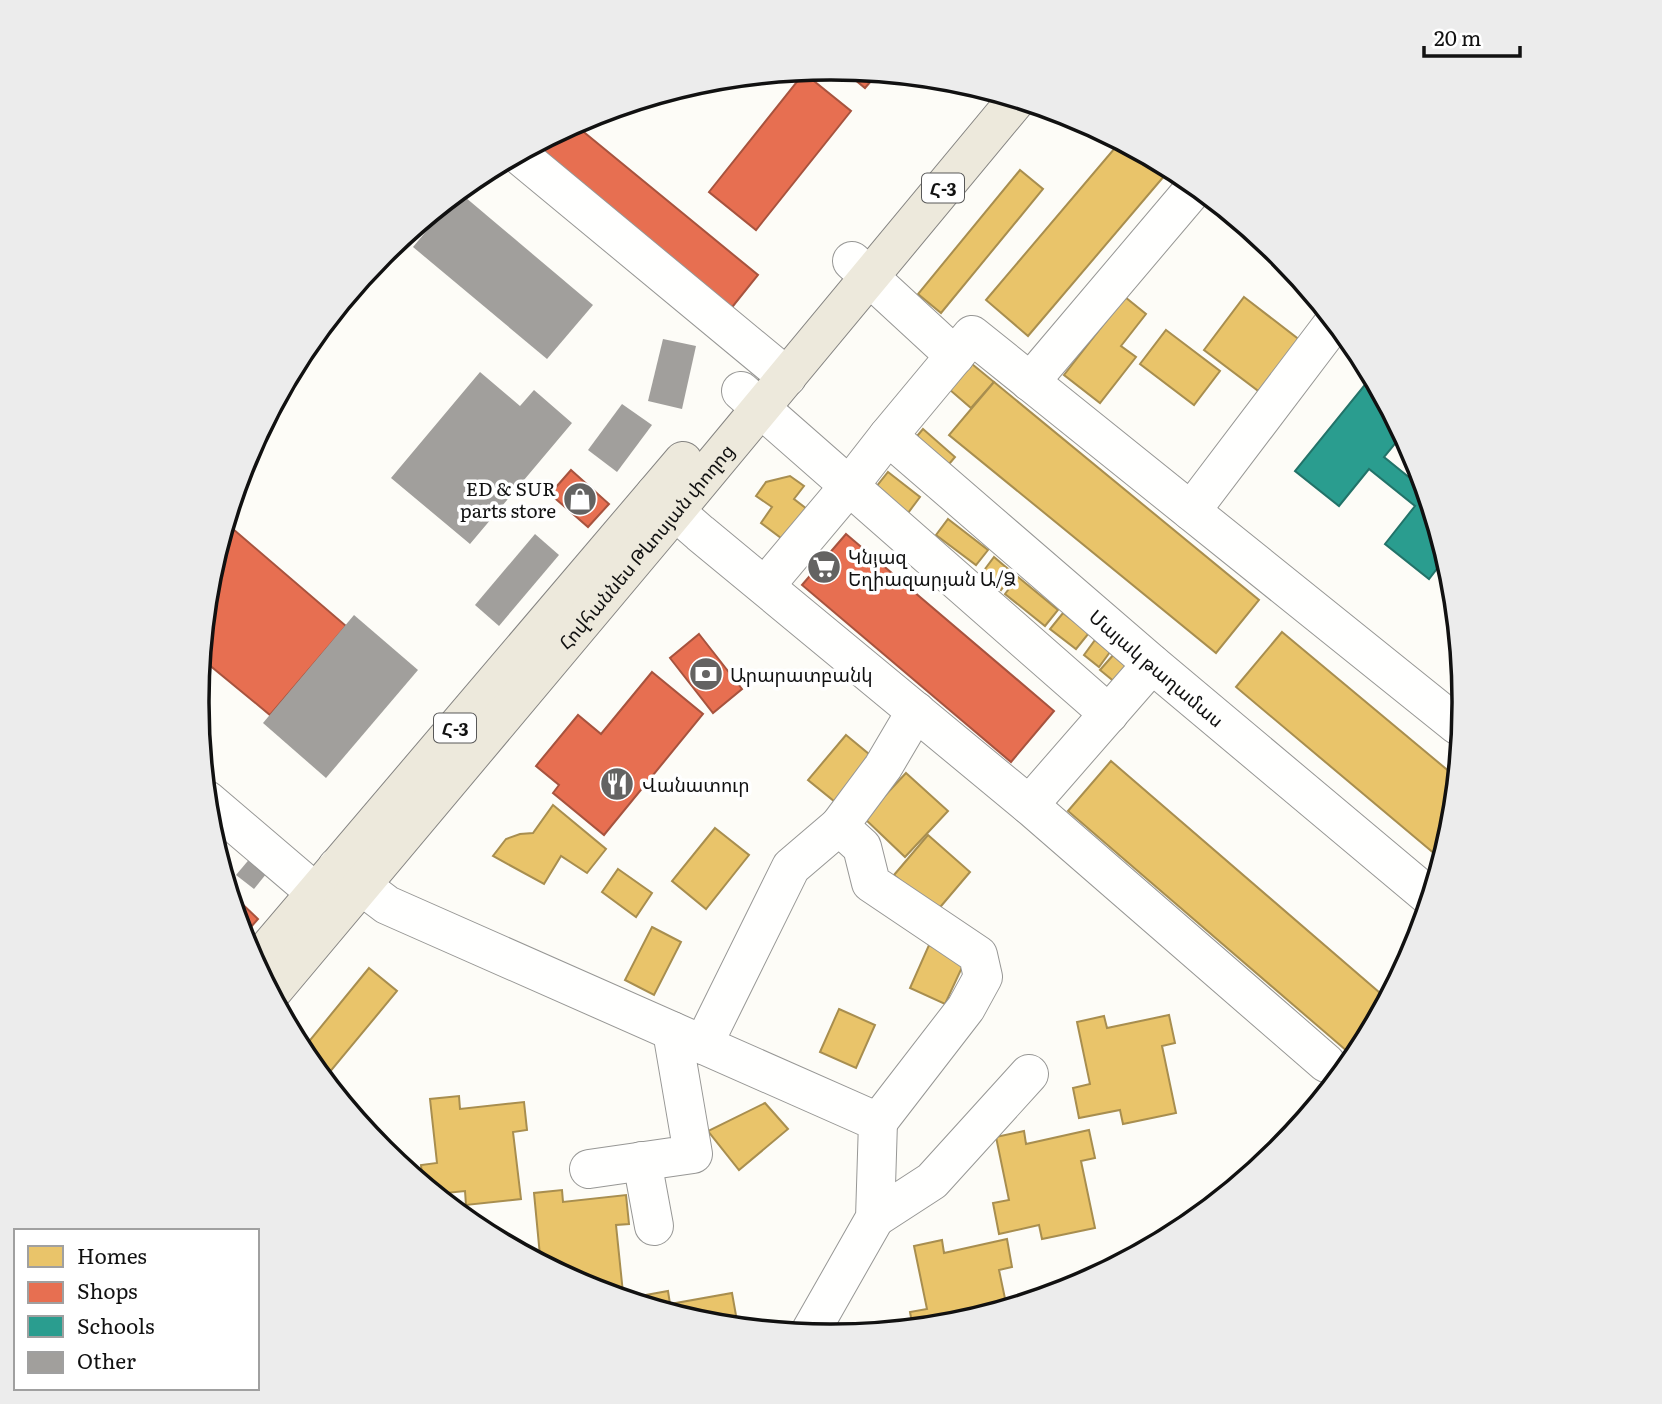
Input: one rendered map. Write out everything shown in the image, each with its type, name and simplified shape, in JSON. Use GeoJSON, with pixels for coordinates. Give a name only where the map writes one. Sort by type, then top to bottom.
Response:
{"type":"FeatureCollection","features":[{"type":"Feature","properties":{"kind":"main road","name":"Հովհաննես Թևոսյան փողոց"},"geometry":{"type":"LineString","coordinates":[[861,270],[987,101]]}},
{"type":"Feature","properties":{"kind":"main road","name":"Հովհաննես Թևոսյան փողոց"},"geometry":{"type":"LineString","coordinates":[[264,955],[338,882],[665,503],[861,270],[1010,107]]}},
{"type":"Feature","properties":{"kind":"main road","name":"Հովհաննես Թևոսյան փողոց"},"geometry":{"type":"LineString","coordinates":[[277,983],[338,882]]}},
{"type":"Feature","properties":{"kind":"street"},"geometry":{"type":"LineString","coordinates":[[526,161],[778,368]]}},
{"type":"Feature","properties":{"kind":"street"},"geometry":{"type":"LineString","coordinates":[[1030,382],[1189,194]]}},
{"type":"Feature","properties":{"kind":"street"},"geometry":{"type":"LineString","coordinates":[[861,270],[955,356]]}},
{"type":"Feature","properties":{"kind":"street"},"geometry":{"type":"LineString","coordinates":[[1191,511],[1328,330]]}},
{"type":"Feature","properties":{"kind":"street"},"geometry":{"type":"LineString","coordinates":[[765,586],[972,335],[1452,717]]}},
{"type":"Feature","properties":{"kind":"street"},"geometry":{"type":"LineString","coordinates":[[751,400],[1109,714]]}},
{"type":"Feature","properties":{"kind":"street","name":"Մայակ թաղամաս"},"geometry":{"type":"LineString","coordinates":[[888,436],[1152,664],[1423,891]]}},
{"type":"Feature","properties":{"kind":"street"},"geometry":{"type":"LineString","coordinates":[[665,503],[1029,804],[1326,1063]]}},
{"type":"Feature","properties":{"kind":"street"},"geometry":{"type":"LineString","coordinates":[[1029,804],[1152,664]]}},
{"type":"Feature","properties":{"kind":"street"},"geometry":{"type":"LineString","coordinates":[[589,1169],[693,1154],[688,1038],[791,867],[839,826],[883,767],[916,711]]}},
{"type":"Feature","properties":{"kind":"street"},"geometry":{"type":"LineString","coordinates":[[219,807],[338,882],[878,1122]]}},
{"type":"Feature","properties":{"kind":"street"},"geometry":{"type":"LineString","coordinates":[[839,826],[862,847],[871,883],[978,955],[983,977],[966,1008],[878,1122],[875,1218]]}},
{"type":"Feature","properties":{"kind":"street"},"geometry":{"type":"LineString","coordinates":[[815,1323],[875,1218],[932,1181],[1029,1074]]}},
{"type":"Feature","properties":{"kind":"street"},"geometry":{"type":"LineString","coordinates":[[642,1161],[654,1226]]}},
{"type":"Feature","properties":{"kind":"building: Homes"},"geometry":{"type":"Polygon","coordinates":[[[1114,149],[1163,177],[1028,336],[986,300],[1114,149]]]}},
{"type":"Feature","properties":{"kind":"building: Homes"},"geometry":{"type":"Polygon","coordinates":[[[1020,170],[1043,189],[941,313],[918,294],[1020,170]]]}},
{"type":"Feature","properties":{"kind":"building: Homes"},"geometry":{"type":"Polygon","coordinates":[[[1125,297],[1146,314],[1121,346],[1136,357],[1100,403],[1064,375],[1125,297]]]}},
{"type":"Feature","properties":{"kind":"building: Homes"},"geometry":{"type":"Polygon","coordinates":[[[1244,297],[1301,341],[1261,393],[1204,350],[1244,297]]]}},
{"type":"Feature","properties":{"kind":"building: Homes"},"geometry":{"type":"Polygon","coordinates":[[[1166,330],[1220,371],[1194,405],[1140,364],[1166,330]]]}},
{"type":"Feature","properties":{"kind":"building: Homes"},"geometry":{"type":"Polygon","coordinates":[[[972,364],[994,382],[971,408],[950,390],[972,364]]]}},
{"type":"Feature","properties":{"kind":"building: Homes"},"geometry":{"type":"Polygon","coordinates":[[[994,382],[1259,600],[1216,653],[949,435],[994,382]]]}},
{"type":"Feature","properties":{"kind":"building: Homes"},"geometry":{"type":"Polygon","coordinates":[[[923,429],[955,457],[944,470],[912,442],[923,429]]]}},
{"type":"Feature","properties":{"kind":"building: Homes"},"geometry":{"type":"Polygon","coordinates":[[[888,472],[920,497],[905,517],[872,492],[888,472]]]}},
{"type":"Feature","properties":{"kind":"building: Homes"},"geometry":{"type":"Polygon","coordinates":[[[790,476],[804,486],[794,499],[816,516],[793,547],[761,523],[772,507],[756,496],[766,482],[790,476]]]}},
{"type":"Feature","properties":{"kind":"building: Homes"},"geometry":{"type":"Polygon","coordinates":[[[948,519],[988,550],[976,565],[936,535],[948,519]]]}},
{"type":"Feature","properties":{"kind":"building: Homes"},"geometry":{"type":"Polygon","coordinates":[[[994,557],[1014,574],[1001,590],[982,573],[994,557]]]}},
{"type":"Feature","properties":{"kind":"building: Homes"},"geometry":{"type":"Polygon","coordinates":[[[1018,577],[1058,610],[1045,626],[1005,594],[1018,577]]]}},
{"type":"Feature","properties":{"kind":"building: Homes"},"geometry":{"type":"Polygon","coordinates":[[[1063,613],[1089,633],[1076,649],[1050,629],[1063,613]]]}},
{"type":"Feature","properties":{"kind":"building: Homes"},"geometry":{"type":"Polygon","coordinates":[[[1282,632],[1448,771],[1434,853],[1236,687],[1282,632]]]}},
{"type":"Feature","properties":{"kind":"building: Homes"},"geometry":{"type":"Polygon","coordinates":[[[1095,640],[1110,652],[1099,667],[1084,655],[1095,640]]]}},
{"type":"Feature","properties":{"kind":"building: Homes"},"geometry":{"type":"Polygon","coordinates":[[[1115,653],[1131,666],[1116,683],[1100,670],[1115,653]]]}},
{"type":"Feature","properties":{"kind":"building: Homes"},"geometry":{"type":"Polygon","coordinates":[[[846,735],[881,764],[845,810],[808,780],[846,735]]]}},
{"type":"Feature","properties":{"kind":"building: Homes"},"geometry":{"type":"Polygon","coordinates":[[[1111,761],[1380,993],[1346,1050],[1068,811],[1111,761]]]}},
{"type":"Feature","properties":{"kind":"building: Homes"},"geometry":{"type":"Polygon","coordinates":[[[906,773],[948,811],[905,857],[864,818],[906,773]]]}},
{"type":"Feature","properties":{"kind":"building: Homes"},"geometry":{"type":"Polygon","coordinates":[[[553,805],[606,849],[587,873],[561,856],[544,884],[493,856],[506,839],[533,833],[553,805]]]}},
{"type":"Feature","properties":{"kind":"building: Homes"},"geometry":{"type":"Polygon","coordinates":[[[715,828],[749,855],[706,909],[672,881],[715,828]]]}},
{"type":"Feature","properties":{"kind":"building: Homes"},"geometry":{"type":"Polygon","coordinates":[[[928,835],[970,872],[936,912],[894,875],[928,835]]]}},
{"type":"Feature","properties":{"kind":"building: Homes"},"geometry":{"type":"Polygon","coordinates":[[[618,869],[652,893],[636,917],[602,892],[618,869]]]}},
{"type":"Feature","properties":{"kind":"building: Homes"},"geometry":{"type":"Polygon","coordinates":[[[652,927],[681,942],[654,995],[625,980],[652,927]]]}},
{"type":"Feature","properties":{"kind":"building: Homes"},"geometry":{"type":"Polygon","coordinates":[[[929,945],[965,961],[945,1004],[910,988],[929,945]]]}},
{"type":"Feature","properties":{"kind":"building: Homes"},"geometry":{"type":"Polygon","coordinates":[[[369,968],[397,991],[331,1070],[310,1040],[369,968]]]}},
{"type":"Feature","properties":{"kind":"building: Homes"},"geometry":{"type":"Polygon","coordinates":[[[839,1009],[875,1025],[856,1068],[820,1052],[839,1009]]]}},
{"type":"Feature","properties":{"kind":"building: Homes"},"geometry":{"type":"Polygon","coordinates":[[[1169,1015],[1175,1043],[1162,1046],[1176,1113],[1123,1124],[1120,1110],[1079,1118],[1073,1088],[1090,1084],[1077,1022],[1104,1016],[1107,1028],[1169,1015]]]}},
{"type":"Feature","properties":{"kind":"building: Homes"},"geometry":{"type":"Polygon","coordinates":[[[459,1096],[460,1109],[524,1102],[527,1130],[513,1132],[521,1199],[467,1205],[465,1191],[450,1193],[421,1169],[421,1165],[437,1163],[430,1099],[459,1096]]]}},
{"type":"Feature","properties":{"kind":"building: Homes"},"geometry":{"type":"Polygon","coordinates":[[[765,1103],[788,1129],[739,1170],[708,1131],[765,1103]]]}},
{"type":"Feature","properties":{"kind":"building: Homes"},"geometry":{"type":"Polygon","coordinates":[[[1089,1130],[1095,1158],[1081,1161],[1095,1228],[1042,1239],[1039,1225],[999,1234],[993,1203],[1009,1200],[996,1137],[1024,1131],[1026,1144],[1089,1130]]]}},
{"type":"Feature","properties":{"kind":"building: Homes"},"geometry":{"type":"Polygon","coordinates":[[[562,1190],[563,1202],[626,1195],[629,1224],[616,1225],[622,1288],[539,1250],[534,1193],[562,1190]]]}},
{"type":"Feature","properties":{"kind":"building: Homes"},"geometry":{"type":"Polygon","coordinates":[[[1007,1239],[1012,1267],[999,1270],[1005,1298],[952,1312],[911,1318],[910,1312],[927,1309],[914,1246],[942,1240],[944,1253],[1007,1239]]]}},
{"type":"Feature","properties":{"kind":"building: Homes"},"geometry":{"type":"Polygon","coordinates":[[[668,1291],[670,1302],[645,1295],[668,1291]]]}},
{"type":"Feature","properties":{"kind":"building: Homes"},"geometry":{"type":"Polygon","coordinates":[[[732,1293],[736,1316],[675,1303],[732,1293]]]}},
{"type":"Feature","properties":{"kind":"building: Shops"},"geometry":{"type":"Polygon","coordinates":[[[814,81],[851,111],[756,230],[709,192],[797,82],[814,81]]]}},
{"type":"Feature","properties":{"kind":"building: Shops"},"geometry":{"type":"Polygon","coordinates":[[[857,81],[870,82],[865,88],[857,81]]]}},
{"type":"Feature","properties":{"kind":"building: Shops"},"geometry":{"type":"Polygon","coordinates":[[[584,132],[758,275],[729,311],[539,154],[584,132]]]}},
{"type":"Feature","properties":{"kind":"building: Shops","name":"ED & SUR parts store"},"geometry":{"type":"Polygon","coordinates":[[[571,470],[609,504],[588,527],[550,494],[571,470]]]}},
{"type":"Feature","properties":{"kind":"building: Shops"},"geometry":{"type":"Polygon","coordinates":[[[234,530],[346,626],[270,715],[211,666],[221,581],[234,530]]]}},
{"type":"Feature","properties":{"kind":"building: Shops"},"geometry":{"type":"Polygon","coordinates":[[[846,534],[1054,711],[1011,762],[802,585],[846,534]]]}},
{"type":"Feature","properties":{"kind":"building: Shops"},"geometry":{"type":"Polygon","coordinates":[[[699,634],[742,689],[713,713],[670,658],[699,634]]]}},
{"type":"Feature","properties":{"kind":"building: Shops"},"geometry":{"type":"Polygon","coordinates":[[[652,672],[703,714],[604,835],[553,793],[559,785],[536,766],[578,715],[601,734],[652,672]]]}},
{"type":"Feature","properties":{"kind":"building: Shops"},"geometry":{"type":"Polygon","coordinates":[[[243,905],[258,919],[252,926],[243,905]]]}},
{"type":"Feature","properties":{"kind":"building: Schools"},"geometry":{"type":"Polygon","coordinates":[[[1365,385],[1395,443],[1384,457],[1411,479],[1438,568],[1429,579],[1385,544],[1415,506],[1369,469],[1339,506],[1295,471],[1365,385]]]}},
{"type":"Feature","properties":{"kind":"building: Other"},"geometry":{"type":"Polygon","coordinates":[[[467,199],[593,305],[547,359],[413,247],[427,230],[467,199]]]}},
{"type":"Feature","properties":{"kind":"building: Other"},"geometry":{"type":"Polygon","coordinates":[[[663,339],[696,346],[682,409],[648,401],[663,339]]]}},
{"type":"Feature","properties":{"kind":"building: Other"},"geometry":{"type":"Polygon","coordinates":[[[480,372],[520,406],[534,390],[572,423],[470,544],[391,478],[480,372]]]}},
{"type":"Feature","properties":{"kind":"building: Other"},"geometry":{"type":"Polygon","coordinates":[[[622,404],[652,425],[617,472],[588,450],[622,404]]]}},
{"type":"Feature","properties":{"kind":"building: Other"},"geometry":{"type":"Polygon","coordinates":[[[535,534],[559,555],[499,626],[475,605],[535,534]]]}},
{"type":"Feature","properties":{"kind":"building: Other"},"geometry":{"type":"Polygon","coordinates":[[[354,615],[418,670],[326,778],[263,723],[354,615]]]}},
{"type":"Feature","properties":{"kind":"building: Other"},"geometry":{"type":"Polygon","coordinates":[[[258,849],[275,863],[254,889],[236,875],[258,849]]]}},
{"type":"Feature","properties":{"kind":"place","name":"ED & SUR parts store"},"geometry":{"type":"Point","coordinates":[580,499]}},
{"type":"Feature","properties":{"kind":"place","name":"Կնյազ Եղիազարյան Ա/Ձ"},"geometry":{"type":"Point","coordinates":[824,567]}},
{"type":"Feature","properties":{"kind":"place","name":"Արարատբանկ"},"geometry":{"type":"Point","coordinates":[706,674]}},
{"type":"Feature","properties":{"kind":"place","name":"Վանատուր"},"geometry":{"type":"Point","coordinates":[617,784]}}]}
